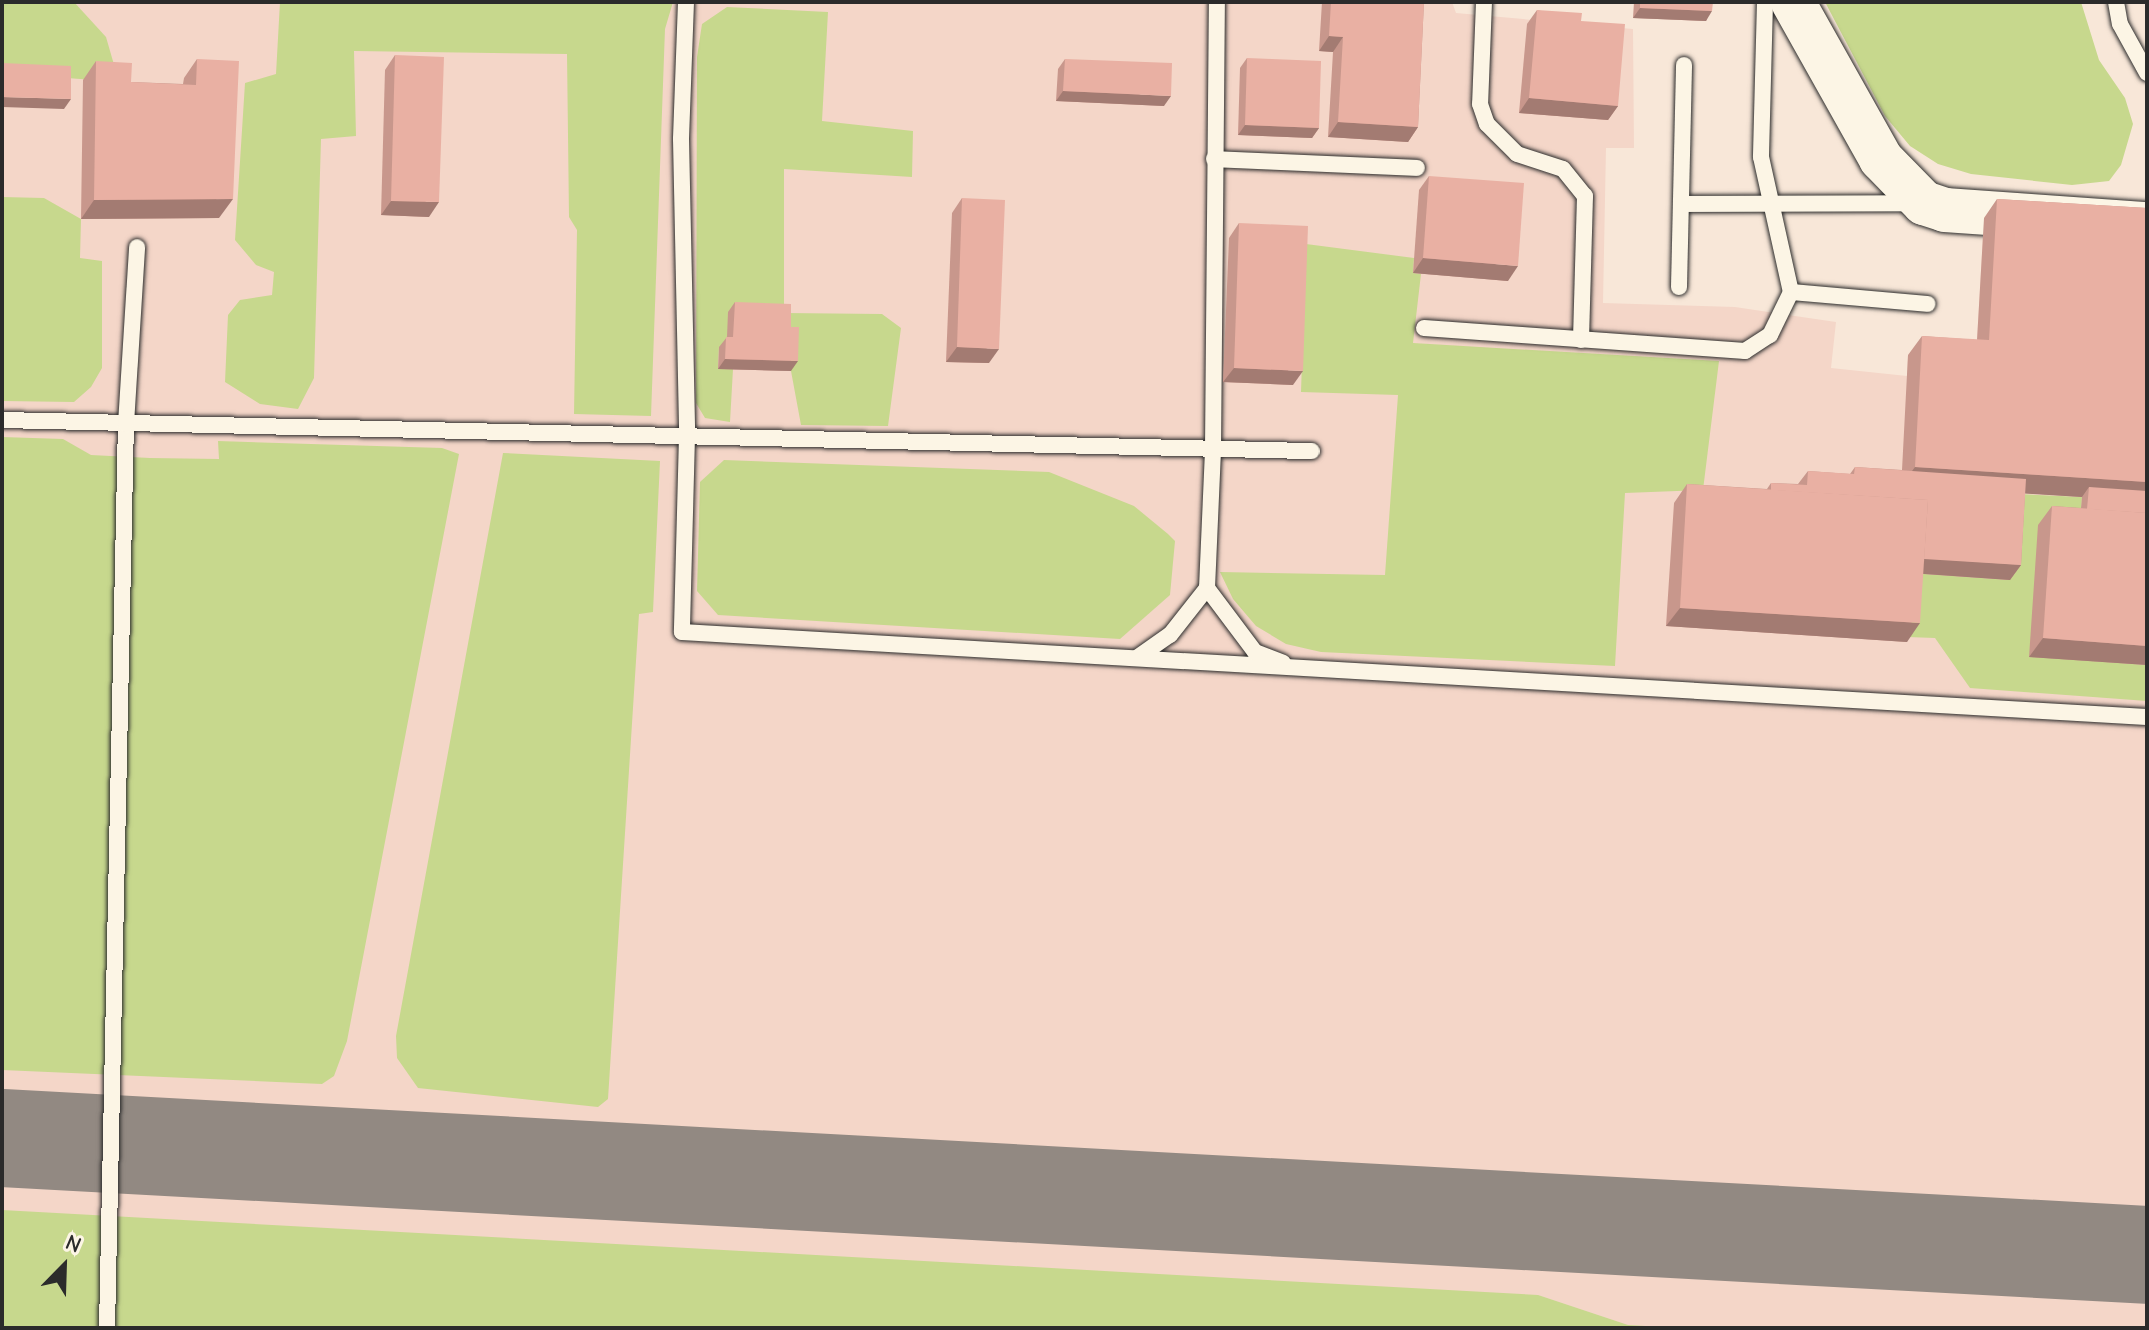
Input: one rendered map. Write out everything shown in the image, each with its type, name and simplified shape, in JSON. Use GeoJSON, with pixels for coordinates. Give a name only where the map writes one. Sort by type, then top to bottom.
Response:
{"type":"FeatureCollection","features":[{"type":"Feature","properties":{"kind":"main road"},"geometry":{"type":"LineString","coordinates":[[1793,2],[1881,159],[1924,203],[1945,210],[2137,219]]}},
{"type":"Feature","properties":{"kind":"lane"},"geometry":{"type":"LineString","coordinates":[[686,2],[681,139],[687,436],[682,632],[2147,717]]}},
{"type":"Feature","properties":{"kind":"lane"},"geometry":{"type":"LineString","coordinates":[[1137,658],[1170,635],[1207,588],[1213,449],[1217,2]]}},
{"type":"Feature","properties":{"kind":"lane"},"geometry":{"type":"LineString","coordinates":[[1484,2],[1480,104],[1487,124],[1517,154],[1563,169],[1585,196],[1581,340]]}},
{"type":"Feature","properties":{"kind":"lane"},"geometry":{"type":"LineString","coordinates":[[1424,328],[1745,351],[1770,335],[1791,292],[1769,207],[1761,157],[1765,2]]}},
{"type":"Feature","properties":{"kind":"lane"},"geometry":{"type":"LineString","coordinates":[[2116,2],[2131,51],[2147,73]]}},
{"type":"Feature","properties":{"kind":"lane"},"geometry":{"type":"LineString","coordinates":[[1679,287],[1684,65]]}},
{"type":"Feature","properties":{"kind":"lane"},"geometry":{"type":"LineString","coordinates":[[1214,159],[1417,168]]}},
{"type":"Feature","properties":{"kind":"lane"},"geometry":{"type":"LineString","coordinates":[[1682,204],[1769,207],[1924,203]]}},
{"type":"Feature","properties":{"kind":"lane"},"geometry":{"type":"LineString","coordinates":[[107,1328],[126,424],[137,247]]}},
{"type":"Feature","properties":{"kind":"lane"},"geometry":{"type":"LineString","coordinates":[[1791,292],[1927,304]]}},
{"type":"Feature","properties":{"kind":"lane"},"geometry":{"type":"LineString","coordinates":[[2,420],[1312,451]]}},
{"type":"Feature","properties":{"kind":"lane"},"geometry":{"type":"LineString","coordinates":[[1207,588],[1255,652],[1300,670]]}},
{"type":"Feature","properties":{"kind":"shaded area"},"geometry":{"type":"Polygon","coordinates":[[[2,2],[1452,2],[1456,13],[1633,29],[1634,148],[1606,148],[1603,303],[1735,307],[1836,322],[1831,368],[1907,376],[1908,355],[1976,359],[1984,218],[2147,228],[2147,1328],[2,1328],[2,2]]]}},
{"type":"Feature","properties":{"kind":"green space"},"geometry":{"type":"Polygon","coordinates":[[[2,2],[74,2],[106,37],[119,82],[2,73],[2,2]]]}},
{"type":"Feature","properties":{"kind":"green space"},"geometry":{"type":"Polygon","coordinates":[[[280,2],[673,2],[665,29],[651,416],[574,414],[577,230],[569,217],[567,54],[354,51],[356,136],[321,139],[314,378],[298,409],[260,404],[225,382],[228,315],[240,300],[272,295],[274,272],[256,265],[235,240],[245,83],[276,74],[280,2]]]}},
{"type":"Feature","properties":{"kind":"green space"},"geometry":{"type":"Polygon","coordinates":[[[1825,2],[2081,2],[2099,60],[2125,98],[2133,124],[2121,165],[2109,181],[2072,185],[1971,174],[1938,164],[1910,146],[1885,116],[1825,2]]]}},
{"type":"Feature","properties":{"kind":"green space"},"geometry":{"type":"Polygon","coordinates":[[[727,7],[828,12],[822,121],[913,131],[912,177],[784,169],[784,313],[882,314],[901,328],[888,426],[801,425],[791,371],[726,347],[719,347],[718,368],[733,369],[730,422],[705,418],[696,403],[697,57],[702,24],[727,7]]]}},
{"type":"Feature","properties":{"kind":"green space"},"geometry":{"type":"Polygon","coordinates":[[[2,197],[44,198],[81,219],[80,258],[102,261],[102,368],[91,387],[74,402],[2,401],[2,197]]]}},
{"type":"Feature","properties":{"kind":"green space"},"geometry":{"type":"Polygon","coordinates":[[[1306,244],[1414,258],[1413,273],[1421,274],[1413,343],[1719,361],[1703,490],[1625,493],[1615,666],[1321,652],[1286,644],[1256,626],[1233,599],[1220,572],[1385,575],[1398,395],[1301,392],[1306,244]]]}},
{"type":"Feature","properties":{"kind":"green space"},"geometry":{"type":"Polygon","coordinates":[[[2,437],[63,439],[91,455],[150,458],[219,459],[218,441],[442,448],[459,454],[347,1041],[334,1076],[322,1084],[2,1070],[2,437]]]}},
{"type":"Feature","properties":{"kind":"green space"},"geometry":{"type":"Polygon","coordinates":[[[503,453],[660,461],[653,612],[639,614],[608,1099],[598,1107],[418,1088],[397,1058],[396,1036],[503,453]]]}},
{"type":"Feature","properties":{"kind":"green space"},"geometry":{"type":"Polygon","coordinates":[[[724,460],[1049,472],[1134,506],[1175,541],[1170,595],[1120,639],[718,615],[697,591],[700,482],[724,460]]]}},
{"type":"Feature","properties":{"kind":"green space"},"geometry":{"type":"Polygon","coordinates":[[[2016,494],[2082,497],[2080,528],[2030,656],[2147,665],[2147,701],[1970,688],[1935,638],[1907,637],[1911,573],[2010,580],[2016,494]]]}},
{"type":"Feature","properties":{"kind":"green space"},"geometry":{"type":"Polygon","coordinates":[[[2,1210],[1538,1295],[1628,1325],[1681,1328],[2,1328],[2,1210]]]}},
{"type":"Feature","properties":{"kind":"building"},"geometry":{"type":"Polygon","coordinates":[[[1331,2],[1424,2],[1418,127],[1338,122],[1343,37],[1329,36],[1331,2]]]}},
{"type":"Feature","properties":{"kind":"building"},"geometry":{"type":"Polygon","coordinates":[[[1640,2],[1713,2],[1712,11],[1640,8],[1640,2]]]}},
{"type":"Feature","properties":{"kind":"building"},"geometry":{"type":"Polygon","coordinates":[[[1537,10],[1582,13],[1581,21],[1625,24],[1618,106],[1529,98],[1537,10]]]}},
{"type":"Feature","properties":{"kind":"building"},"geometry":{"type":"Polygon","coordinates":[[[395,55],[444,57],[439,202],[391,201],[395,55]]]}},
{"type":"Feature","properties":{"kind":"building"},"geometry":{"type":"Polygon","coordinates":[[[1247,58],[1321,61],[1319,128],[1245,125],[1247,58]]]}},
{"type":"Feature","properties":{"kind":"building"},"geometry":{"type":"Polygon","coordinates":[[[197,59],[239,61],[233,199],[94,200],[96,61],[132,63],[131,82],[196,85],[197,59]]]}},
{"type":"Feature","properties":{"kind":"building"},"geometry":{"type":"Polygon","coordinates":[[[1065,59],[1172,63],[1171,96],[1063,91],[1065,59]]]}},
{"type":"Feature","properties":{"kind":"building"},"geometry":{"type":"Polygon","coordinates":[[[2,63],[71,66],[71,99],[2,97],[2,63]]]}},
{"type":"Feature","properties":{"kind":"building"},"geometry":{"type":"Polygon","coordinates":[[[1429,176],[1524,183],[1518,266],[1423,258],[1429,176]]]}},
{"type":"Feature","properties":{"kind":"building"},"geometry":{"type":"Polygon","coordinates":[[[962,198],[1005,200],[999,349],[957,347],[962,198]]]}},
{"type":"Feature","properties":{"kind":"building"},"geometry":{"type":"Polygon","coordinates":[[[1997,199],[2147,208],[2147,482],[1915,467],[1922,336],[1989,340],[1997,199]]]}},
{"type":"Feature","properties":{"kind":"building"},"geometry":{"type":"Polygon","coordinates":[[[1239,223],[1308,226],[1303,371],[1234,368],[1239,223]]]}},
{"type":"Feature","properties":{"kind":"building"},"geometry":{"type":"Polygon","coordinates":[[[735,302],[791,304],[791,327],[799,327],[798,361],[725,359],[726,337],[733,337],[735,302]]]}},
{"type":"Feature","properties":{"kind":"building"},"geometry":{"type":"Polygon","coordinates":[[[1855,467],[2026,479],[2021,565],[1924,559],[1928,500],[1771,490],[1771,483],[1807,485],[1808,471],[1854,474],[1855,467]]]}},
{"type":"Feature","properties":{"kind":"building"},"geometry":{"type":"Polygon","coordinates":[[[1687,484],[1928,500],[1920,623],[1680,608],[1687,484]]]}},
{"type":"Feature","properties":{"kind":"building"},"geometry":{"type":"Polygon","coordinates":[[[2089,487],[2147,491],[2147,513],[2087,509],[2089,487]]]}},
{"type":"Feature","properties":{"kind":"building"},"geometry":{"type":"Polygon","coordinates":[[[2052,506],[2147,513],[2147,646],[2043,638],[2052,506]]]}},
{"type":"Feature","properties":{"kind":"taxiway"},"geometry":{"type":"LineString","coordinates":[[2,1138],[2147,1255]]}}]}
